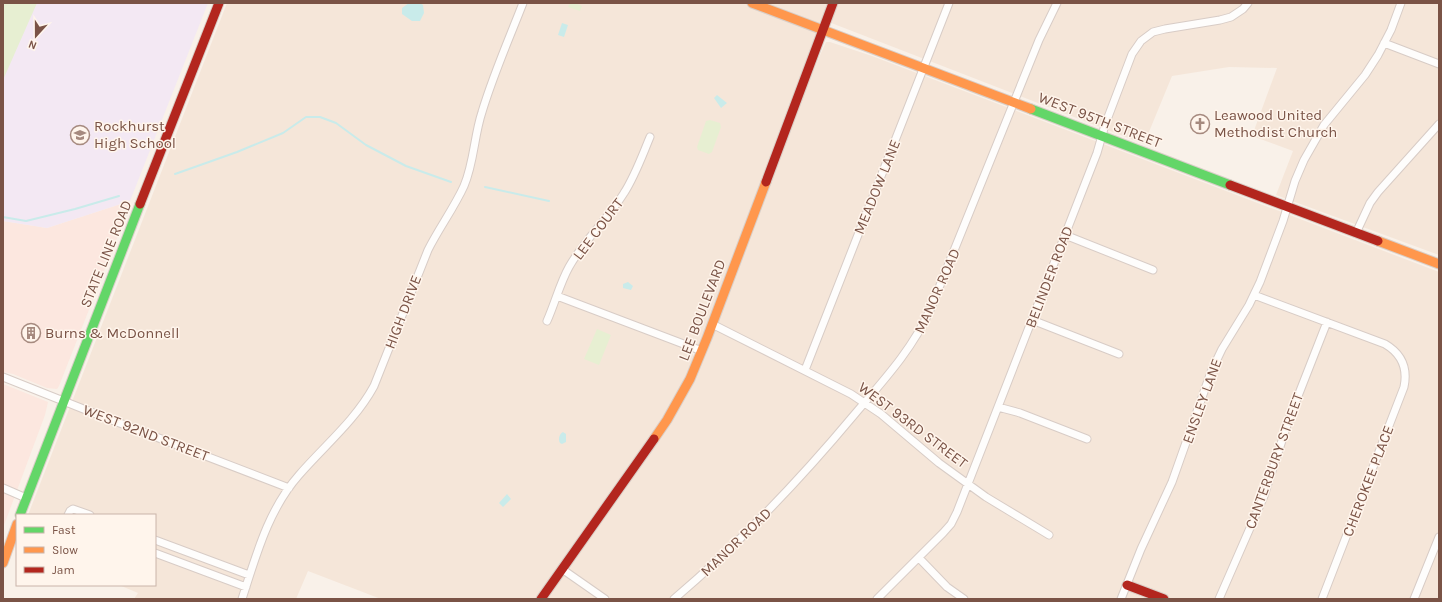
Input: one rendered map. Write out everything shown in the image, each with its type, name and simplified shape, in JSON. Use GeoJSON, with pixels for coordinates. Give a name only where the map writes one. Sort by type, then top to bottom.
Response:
{"type":"FeatureCollection","features":[{"type":"Feature","properties":{"kind":"main road","name":"STATE LINE ROAD"},"geometry":{"type":"LineString","coordinates":[[20,514],[219,3]]}},
{"type":"Feature","properties":{"kind":"main road","name":"WEST 95TH STREET"},"geometry":{"type":"LineString","coordinates":[[752,3],[1439,264]]}},
{"type":"Feature","properties":{"kind":"main road","name":"LEE BOULEVARD"},"geometry":{"type":"LineString","coordinates":[[541,599],[667,420],[679,398],[702,351],[833,3]]}},
{"type":"Feature","properties":{"kind":"main road"},"geometry":{"type":"LineString","coordinates":[[3,563],[16,527]]}},
{"type":"Feature","properties":{"kind":"main road"},"geometry":{"type":"LineString","coordinates":[[1127,585],[1164,599]]}},
{"type":"Feature","properties":{"kind":"street","name":"HIGH DRIVE"},"geometry":{"type":"LineString","coordinates":[[242,599],[249,575],[278,503],[298,476],[341,431],[362,405],[374,386],[434,236],[458,198],[464,184],[469,170],[482,112],[523,3]]}},
{"type":"Feature","properties":{"kind":"street","name":"MEADOW LANE"},"geometry":{"type":"LineString","coordinates":[[805,370],[949,3]]}},
{"type":"Feature","properties":{"kind":"street","name":"MANOR ROAD"},"geometry":{"type":"LineString","coordinates":[[674,599],[726,553],[786,494],[864,403],[915,340],[922,327],[1039,40],[1057,3]]}},
{"type":"Feature","properties":{"kind":"street","name":"BELINDER ROAD"},"geometry":{"type":"LineString","coordinates":[[877,599],[943,533],[951,524],[957,512],[1097,153],[1132,54],[1141,41],[1153,32],[1165,28],[1231,17],[1243,9],[1248,3]]}},
{"type":"Feature","properties":{"kind":"street","name":"ENSLEY LANE"},"geometry":{"type":"LineString","coordinates":[[1121,599],[1141,549],[1174,475],[1210,372],[1254,295],[1288,207],[1296,181],[1312,144],[1324,125],[1365,75],[1384,43],[1401,3]]}},
{"type":"Feature","properties":{"kind":"street"},"geometry":{"type":"LineString","coordinates":[[1384,43],[1439,64]]}},
{"type":"Feature","properties":{"kind":"street"},"geometry":{"type":"LineString","coordinates":[[1356,233],[1370,203],[1378,192],[1439,124]]}},
{"type":"Feature","properties":{"kind":"street","name":"LEE COURT"},"geometry":{"type":"LineString","coordinates":[[547,320],[569,267],[583,245],[611,212],[628,188],[650,138]]}},
{"type":"Feature","properties":{"kind":"street"},"geometry":{"type":"LineString","coordinates":[[1065,236],[1153,270]]}},
{"type":"Feature","properties":{"kind":"street"},"geometry":{"type":"LineString","coordinates":[[1254,295],[1327,322]]}},
{"type":"Feature","properties":{"kind":"street"},"geometry":{"type":"LineString","coordinates":[[557,296],[702,351]]}},
{"type":"Feature","properties":{"kind":"street"},"geometry":{"type":"LineString","coordinates":[[1032,320],[1120,354]]}},
{"type":"Feature","properties":{"kind":"street","name":"CHEROKEE PLACE"},"geometry":{"type":"LineString","coordinates":[[1322,599],[1404,387],[1406,378],[1406,370],[1403,362],[1392,348],[1327,322]]}},
{"type":"Feature","properties":{"kind":"street","name":"CANTERBURY STREET"},"geometry":{"type":"LineString","coordinates":[[1219,599],[1264,496],[1289,419],[1327,322]]}},
{"type":"Feature","properties":{"kind":"street","name":"WEST 93RD STREET"},"geometry":{"type":"LineString","coordinates":[[712,324],[851,394],[881,414],[968,484],[1049,535]]}},
{"type":"Feature","properties":{"kind":"street","name":"WEST 92ND STREET"},"geometry":{"type":"LineString","coordinates":[[3,377],[289,488]]}},
{"type":"Feature","properties":{"kind":"street"},"geometry":{"type":"LineString","coordinates":[[998,407],[1020,413],[1087,439]]}},
{"type":"Feature","properties":{"kind":"street"},"geometry":{"type":"LineString","coordinates":[[3,488],[26,498]]}},
{"type":"Feature","properties":{"kind":"street"},"geometry":{"type":"LineString","coordinates":[[68,514],[73,509],[87,514]]}},
{"type":"Feature","properties":{"kind":"street"},"geometry":{"type":"LineString","coordinates":[[1414,599],[1439,537]]}},
{"type":"Feature","properties":{"kind":"street"},"geometry":{"type":"LineString","coordinates":[[156,540],[249,575]]}},
{"type":"Feature","properties":{"kind":"street"},"geometry":{"type":"LineString","coordinates":[[156,552],[246,587]]}},
{"type":"Feature","properties":{"kind":"street"},"geometry":{"type":"LineString","coordinates":[[919,558],[946,587],[964,599]]}},
{"type":"Feature","properties":{"kind":"street"},"geometry":{"type":"LineString","coordinates":[[562,569],[605,599]]}},
{"type":"Feature","properties":{"kind":"shaded area","name":"Rockhurst High School"},"geometry":{"type":"Polygon","coordinates":[[[3,3],[208,3],[130,201],[47,228],[3,221],[3,3]]]}},
{"type":"Feature","properties":{"kind":"shaded area"},"geometry":{"type":"Polygon","coordinates":[[[227,3],[1439,3],[1439,255],[1276,195],[1293,151],[1252,136],[1277,68],[1229,67],[1172,76],[1144,144],[821,19],[814,42],[699,345],[693,345],[600,316],[688,350],[695,358],[676,401],[538,599],[381,599],[308,571],[296,599],[134,599],[138,593],[121,586],[156,586],[156,514],[28,514],[227,3]]]}},
{"type":"Feature","properties":{"kind":"shaded area"},"geometry":{"type":"Polygon","coordinates":[[[826,42],[872,56],[1439,272],[1439,599],[547,599],[662,434],[826,42]]]}},
{"type":"Feature","properties":{"kind":"shaded area"},"geometry":{"type":"Polygon","coordinates":[[[130,201],[127,213],[57,389],[47,388],[13,374],[3,372],[3,221],[47,228],[130,201]]]}},
{"type":"Feature","properties":{"kind":"shaded area"},"geometry":{"type":"Polygon","coordinates":[[[3,384],[48,402],[45,415],[3,528],[3,384]]]}},
{"type":"Feature","properties":{"kind":"green space"},"geometry":{"type":"Polygon","coordinates":[[[3,3],[37,3],[3,80],[3,3]]]}},
{"type":"Feature","properties":{"kind":"green space"},"geometry":{"type":"Polygon","coordinates":[[[570,3],[575,3],[582,6],[580,11],[568,7],[570,3]]]}},
{"type":"Feature","properties":{"kind":"green space"},"geometry":{"type":"Polygon","coordinates":[[[710,120],[720,123],[721,127],[712,152],[709,154],[698,150],[697,147],[706,121],[710,120]]]}},
{"type":"Feature","properties":{"kind":"green space"},"geometry":{"type":"Polygon","coordinates":[[[597,329],[611,335],[599,365],[584,359],[597,329]]]}},
{"type":"Feature","properties":{"kind":"water"},"geometry":{"type":"Polygon","coordinates":[[[409,3],[420,3],[423,5],[424,13],[420,21],[412,21],[402,14],[402,8],[409,3]]]}},
{"type":"Feature","properties":{"kind":"water"},"geometry":{"type":"Polygon","coordinates":[[[562,23],[568,25],[564,37],[558,35],[562,23]]]}},
{"type":"Feature","properties":{"kind":"water"},"geometry":{"type":"Polygon","coordinates":[[[717,95],[727,103],[721,108],[714,98],[717,95]]]}},
{"type":"Feature","properties":{"kind":"water"},"geometry":{"type":"Polygon","coordinates":[[[628,282],[633,286],[631,290],[623,288],[623,284],[628,282]]]}},
{"type":"Feature","properties":{"kind":"water"},"geometry":{"type":"Polygon","coordinates":[[[563,432],[566,434],[566,442],[562,444],[559,442],[559,439],[563,432]]]}},
{"type":"Feature","properties":{"kind":"water"},"geometry":{"type":"Polygon","coordinates":[[[507,494],[511,499],[503,507],[499,503],[507,494]]]}},
{"type":"Feature","properties":{"kind":"waterway"},"geometry":{"type":"LineString","coordinates":[[175,174],[237,152],[283,133],[306,117],[320,117],[336,123],[366,145],[406,166],[451,182]]}},
{"type":"Feature","properties":{"kind":"waterway"},"geometry":{"type":"LineString","coordinates":[[485,187],[549,201]]}},
{"type":"Feature","properties":{"kind":"waterway"},"geometry":{"type":"LineString","coordinates":[[3,217],[26,221],[119,196]]}},
{"type":"Feature","properties":{"kind":"traffic: fast"},"geometry":{"type":"LineString","coordinates":[[1031,109],[1230,185]]}},
{"type":"Feature","properties":{"kind":"traffic: fast"},"geometry":{"type":"LineString","coordinates":[[20,514],[140,204]]}},
{"type":"Feature","properties":{"kind":"traffic: slow"},"geometry":{"type":"LineString","coordinates":[[752,3],[1031,109]]}},
{"type":"Feature","properties":{"kind":"traffic: slow"},"geometry":{"type":"LineString","coordinates":[[654,439],[667,420],[690,379],[766,182]]}},
{"type":"Feature","properties":{"kind":"traffic: slow"},"geometry":{"type":"LineString","coordinates":[[1378,241],[1439,264]]}},
{"type":"Feature","properties":{"kind":"traffic: slow"},"geometry":{"type":"LineString","coordinates":[[3,563],[16,527]]}},
{"type":"Feature","properties":{"kind":"traffic: jam"},"geometry":{"type":"LineString","coordinates":[[140,204],[219,3]]}},
{"type":"Feature","properties":{"kind":"traffic: jam"},"geometry":{"type":"LineString","coordinates":[[766,182],[833,3]]}},
{"type":"Feature","properties":{"kind":"traffic: jam"},"geometry":{"type":"LineString","coordinates":[[1230,185],[1378,241]]}},
{"type":"Feature","properties":{"kind":"traffic: jam"},"geometry":{"type":"LineString","coordinates":[[541,599],[654,439]]}},
{"type":"Feature","properties":{"kind":"traffic: jam"},"geometry":{"type":"LineString","coordinates":[[1127,585],[1164,599]]}},
{"type":"Feature","properties":{"kind":"place","name":"Leawood United Methodist Church"},"geometry":{"type":"Point","coordinates":[1200,124]}},
{"type":"Feature","properties":{"kind":"place","name":"Rockhurst High School"},"geometry":{"type":"Point","coordinates":[80,135]}},
{"type":"Feature","properties":{"kind":"place","name":"Burns & McDonnell"},"geometry":{"type":"Point","coordinates":[31,333]}}]}
